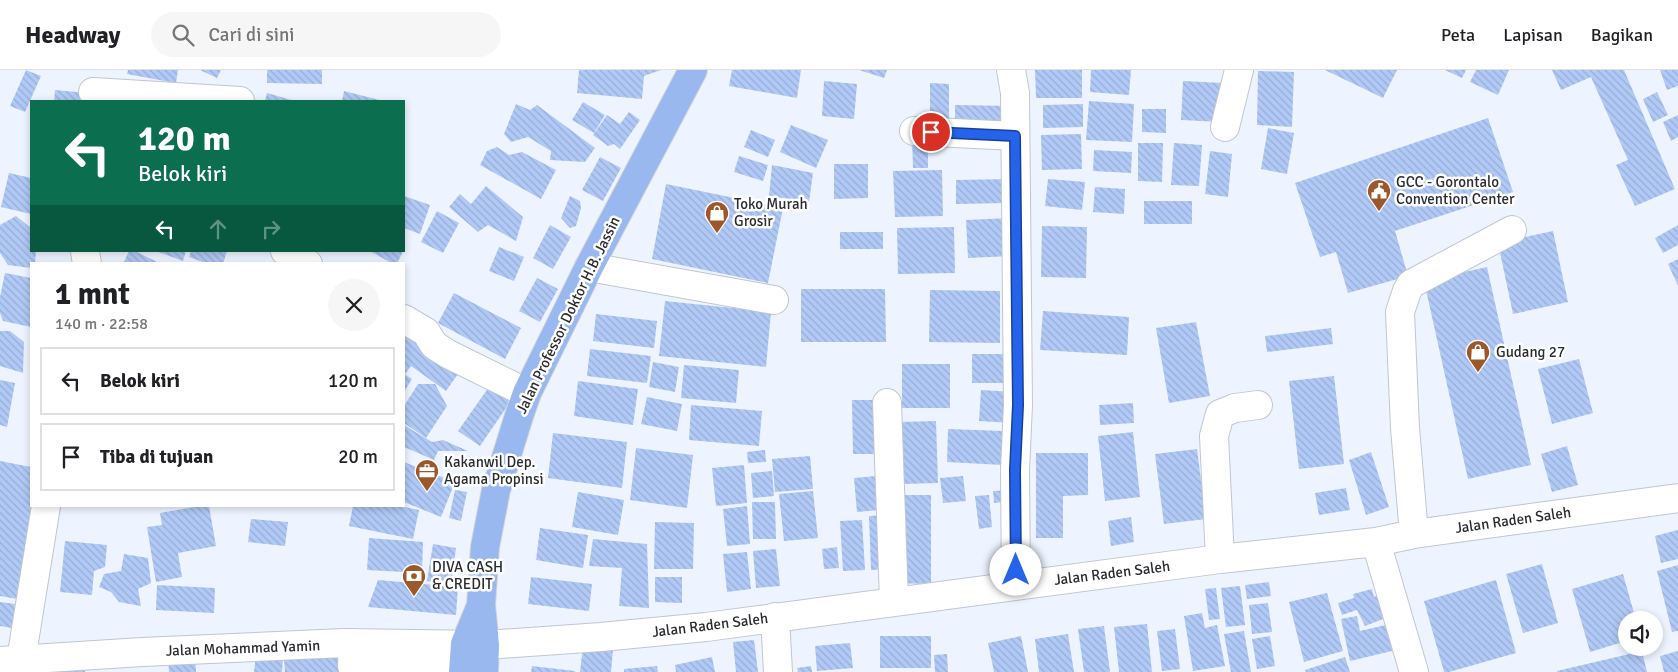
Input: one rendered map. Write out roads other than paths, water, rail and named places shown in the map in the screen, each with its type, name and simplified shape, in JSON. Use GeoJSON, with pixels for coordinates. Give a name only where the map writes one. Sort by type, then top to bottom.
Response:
{"type":"FeatureCollection","features":[{"type":"Feature","properties":{"kind":"highway","name":"Jalan Professor Doktor H.B. Jassin"},"geometry":{"type":"LineString","coordinates":[[463,672],[475,644],[481,605],[485,547],[496,490],[527,393],[589,268],[693,70]]}},
{"type":"Feature","properties":{"kind":"highway","name":"Jalan Professor Doktor H.B. Jassin"},"geometry":{"type":"LineString","coordinates":[[475,644],[484,672]]}},
{"type":"Feature","properties":{"kind":"street"},"geometry":{"type":"LineString","coordinates":[[1011,70],[1016,94],[1018,405],[1015,470],[1016,585]]}},
{"type":"Feature","properties":{"kind":"street"},"geometry":{"type":"LineString","coordinates":[[1225,127],[1238,70]]}},
{"type":"Feature","properties":{"kind":"street"},"geometry":{"type":"LineString","coordinates":[[93,88],[229,100]]}},
{"type":"Feature","properties":{"kind":"street"},"geometry":{"type":"LineString","coordinates":[[914,131],[1015,136]]}},
{"type":"Feature","properties":{"kind":"street"},"geometry":{"type":"LineString","coordinates":[[1414,534],[1405,428],[1400,312],[1411,284],[1512,230]]}},
{"type":"Feature","properties":{"kind":"street"},"geometry":{"type":"LineString","coordinates":[[287,252],[304,262]]}},
{"type":"Feature","properties":{"kind":"street"},"geometry":{"type":"LineString","coordinates":[[589,268],[774,300]]}},
{"type":"Feature","properties":{"kind":"street"},"geometry":{"type":"LineString","coordinates":[[405,320],[426,332],[434,345],[448,354],[527,393]]}},
{"type":"Feature","properties":{"kind":"street"},"geometry":{"type":"LineString","coordinates":[[887,403],[894,602]]}},
{"type":"Feature","properties":{"kind":"street"},"geometry":{"type":"LineString","coordinates":[[1220,559],[1214,436],[1220,414],[1235,408],[1258,405]]}},
{"type":"Feature","properties":{"kind":"street","name":"Jalan Raden Saleh"},"geometry":{"type":"LineString","coordinates":[[475,644],[668,631],[1220,559],[1376,542],[1414,534],[1678,498]]}},
{"type":"Feature","properties":{"kind":"street"},"geometry":{"type":"LineString","coordinates":[[11,661],[46,507]]}},
{"type":"Feature","properties":{"kind":"street"},"geometry":{"type":"LineString","coordinates":[[1376,542],[1414,672]]}},
{"type":"Feature","properties":{"kind":"street"},"geometry":{"type":"LineString","coordinates":[[775,617],[778,672]]}},
{"type":"Feature","properties":{"kind":"street"},"geometry":{"type":"LineString","coordinates":[[353,643],[352,666],[440,666],[440,672]]}},
{"type":"Feature","properties":{"kind":"street","name":"Jalan Mohammad Yamin"},"geometry":{"type":"LineString","coordinates":[[11,661],[142,662],[353,643],[475,644]]}},
{"type":"Feature","properties":{"kind":"place","name":"GCC - Gorontalo Convention Center"},"geometry":{"type":"Point","coordinates":[1379,212]}},
{"type":"Feature","properties":{"kind":"place","name":"Toko Murah Grosir"},"geometry":{"type":"Point","coordinates":[717,234]}},
{"type":"Feature","properties":{"kind":"place","name":"Gudang 27"},"geometry":{"type":"Point","coordinates":[1478,373]}},
{"type":"Feature","properties":{"kind":"place","name":"Kakanwil Dep. Agama Propinsi"},"geometry":{"type":"Point","coordinates":[427,492]}},
{"type":"Feature","properties":{"kind":"place","name":"DIVA CASH & CREDIT"},"geometry":{"type":"Point","coordinates":[414,597]}}]}
